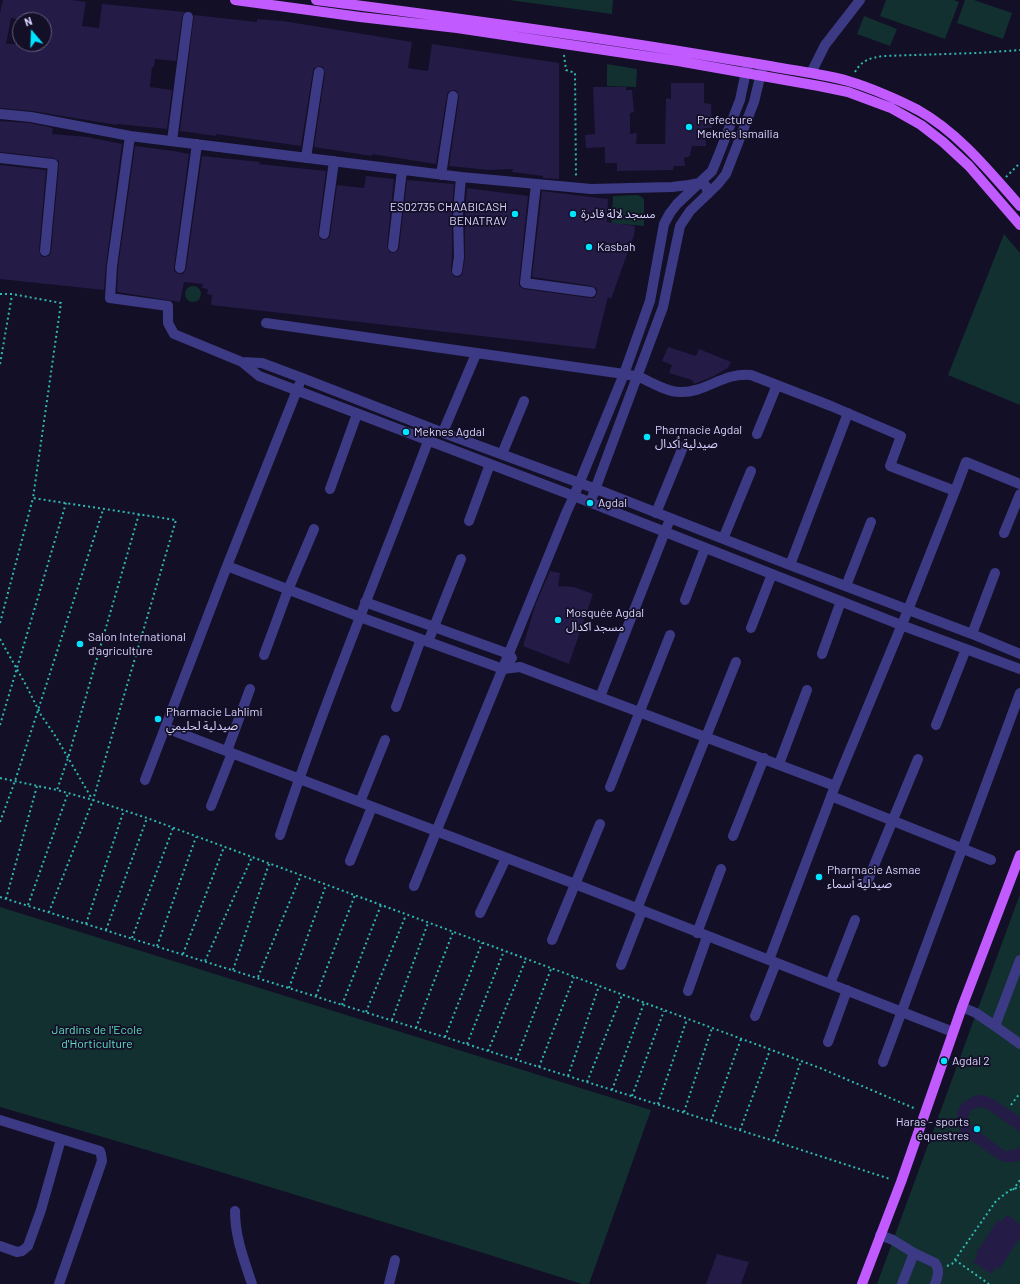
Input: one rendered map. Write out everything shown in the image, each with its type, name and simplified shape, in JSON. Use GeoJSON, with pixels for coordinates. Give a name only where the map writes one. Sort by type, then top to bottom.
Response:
{"type":"FeatureCollection","features":[{"type":"Feature","properties":{"kind":"main road"},"geometry":{"type":"LineString","coordinates":[[235,0],[360,17],[457,28],[713,66],[848,92],[891,108],[921,125],[943,142],[969,166],[1020,225]]}},
{"type":"Feature","properties":{"kind":"main road"},"geometry":{"type":"LineString","coordinates":[[316,0],[490,22],[711,55],[811,73],[850,82],[898,100],[938,123],[965,146],[1020,206]]}},
{"type":"Feature","properties":{"kind":"main road"},"geometry":{"type":"LineString","coordinates":[[862,1284],[901,1182],[962,1007],[1020,855]]}},
{"type":"Feature","properties":{"kind":"street"},"geometry":{"type":"LineString","coordinates":[[811,73],[826,45],[860,0]]}},
{"type":"Feature","properties":{"kind":"street"},"geometry":{"type":"LineString","coordinates":[[172,141],[188,17]]}},
{"type":"Feature","properties":{"kind":"street"},"geometry":{"type":"LineString","coordinates":[[414,886],[566,511],[574,496],[624,374],[650,301],[664,224],[670,213],[712,171],[740,100],[748,62]]}},
{"type":"Feature","properties":{"kind":"street"},"geometry":{"type":"LineString","coordinates":[[590,503],[663,307],[678,232],[690,211],[718,184],[729,167],[754,102],[763,65]]}},
{"type":"Feature","properties":{"kind":"street"},"geometry":{"type":"LineString","coordinates":[[306,158],[319,72]]}},
{"type":"Feature","properties":{"kind":"street"},"geometry":{"type":"LineString","coordinates":[[441,175],[452,96]]}},
{"type":"Feature","properties":{"kind":"street"},"geometry":{"type":"LineString","coordinates":[[0,114],[31,117],[130,136],[461,177],[577,188],[672,187],[700,183],[706,186],[707,195]]}},
{"type":"Feature","properties":{"kind":"street"},"geometry":{"type":"LineString","coordinates":[[130,136],[112,266],[110,298],[168,306],[168,323],[174,334],[242,362],[259,376],[574,496],[901,625],[1020,669]]}},
{"type":"Feature","properties":{"kind":"street"},"geometry":{"type":"LineString","coordinates":[[180,268],[197,144]]}},
{"type":"Feature","properties":{"kind":"street"},"geometry":{"type":"LineString","coordinates":[[0,158],[53,164],[45,251]]}},
{"type":"Feature","properties":{"kind":"street"},"geometry":{"type":"LineString","coordinates":[[324,234],[334,161]]}},
{"type":"Feature","properties":{"kind":"street"},"geometry":{"type":"LineString","coordinates":[[393,247],[402,170]]}},
{"type":"Feature","properties":{"kind":"street"},"geometry":{"type":"LineString","coordinates":[[457,271],[458,213],[461,177]]}},
{"type":"Feature","properties":{"kind":"street"},"geometry":{"type":"LineString","coordinates":[[536,184],[525,283],[591,292]]}},
{"type":"Feature","properties":{"kind":"street"},"geometry":{"type":"LineString","coordinates":[[672,187],[696,197],[707,195]]}},
{"type":"Feature","properties":{"kind":"street"},"geometry":{"type":"LineString","coordinates":[[266,323],[637,376],[668,389],[680,392],[702,388],[732,376],[741,374],[751,375],[848,413],[901,436],[890,466],[955,491]]}},
{"type":"Feature","properties":{"kind":"street"},"geometry":{"type":"LineString","coordinates":[[443,432],[476,354]]}},
{"type":"Feature","properties":{"kind":"street"},"geometry":{"type":"LineString","coordinates":[[242,362],[262,363],[302,378],[433,429],[596,489],[972,634],[1020,654]]}},
{"type":"Feature","properties":{"kind":"street"},"geometry":{"type":"LineString","coordinates":[[145,780],[227,566],[302,378]]}},
{"type":"Feature","properties":{"kind":"street"},"geometry":{"type":"LineString","coordinates":[[757,434],[777,386]]}},
{"type":"Feature","properties":{"kind":"street"},"geometry":{"type":"LineString","coordinates":[[502,454],[524,401]]}},
{"type":"Feature","properties":{"kind":"street"},"geometry":{"type":"LineString","coordinates":[[790,565],[848,413]]}},
{"type":"Feature","properties":{"kind":"street"},"geometry":{"type":"LineString","coordinates":[[330,489],[357,414]]}},
{"type":"Feature","properties":{"kind":"street"},"geometry":{"type":"LineString","coordinates":[[280,835],[299,778],[365,602],[433,429]]}},
{"type":"Feature","properties":{"kind":"street"},"geometry":{"type":"LineString","coordinates":[[656,513],[683,447]]}},
{"type":"Feature","properties":{"kind":"street"},"geometry":{"type":"LineString","coordinates":[[755,1016],[772,962],[833,791],[908,610],[966,462],[1020,484]]}},
{"type":"Feature","properties":{"kind":"street"},"geometry":{"type":"LineString","coordinates":[[469,521],[490,464]]}},
{"type":"Feature","properties":{"kind":"street"},"geometry":{"type":"LineString","coordinates":[[723,539],[751,471]]}},
{"type":"Feature","properties":{"kind":"street"},"geometry":{"type":"LineString","coordinates":[[1004,533],[1020,494]]}},
{"type":"Feature","properties":{"kind":"street"},"geometry":{"type":"LineString","coordinates":[[600,697],[670,518]]}},
{"type":"Feature","properties":{"kind":"street"},"geometry":{"type":"LineString","coordinates":[[846,586],[871,522]]}},
{"type":"Feature","properties":{"kind":"street"},"geometry":{"type":"LineString","coordinates":[[264,654],[288,590],[314,529]]}},
{"type":"Feature","properties":{"kind":"street"},"geometry":{"type":"LineString","coordinates":[[685,600],[704,548]]}},
{"type":"Feature","properties":{"kind":"street"},"geometry":{"type":"LineString","coordinates":[[396,707],[425,640],[435,626],[461,559]]}},
{"type":"Feature","properties":{"kind":"street"},"geometry":{"type":"LineString","coordinates":[[227,566],[360,617],[503,669],[520,667],[764,758],[893,819],[991,860]]}},
{"type":"Feature","properties":{"kind":"street"},"geometry":{"type":"LineString","coordinates":[[972,634],[995,573]]}},
{"type":"Feature","properties":{"kind":"street"},"geometry":{"type":"LineString","coordinates":[[751,628],[772,574]]}},
{"type":"Feature","properties":{"kind":"street"},"geometry":{"type":"LineString","coordinates":[[822,654],[841,601]]}},
{"type":"Feature","properties":{"kind":"street"},"geometry":{"type":"LineString","coordinates":[[365,602],[435,626],[509,654],[520,667]]}},
{"type":"Feature","properties":{"kind":"street"},"geometry":{"type":"LineString","coordinates":[[610,787],[670,635]]}},
{"type":"Feature","properties":{"kind":"street"},"geometry":{"type":"LineString","coordinates":[[936,725],[966,649]]}},
{"type":"Feature","properties":{"kind":"street"},"geometry":{"type":"LineString","coordinates":[[621,965],[639,910],[736,662]]}},
{"type":"Feature","properties":{"kind":"street"},"geometry":{"type":"LineString","coordinates":[[211,806],[250,689]]}},
{"type":"Feature","properties":{"kind":"street"},"geometry":{"type":"LineString","coordinates":[[779,764],[807,690]]}},
{"type":"Feature","properties":{"kind":"street"},"geometry":{"type":"LineString","coordinates":[[883,1062],[1020,693]]}},
{"type":"Feature","properties":{"kind":"street"},"geometry":{"type":"LineString","coordinates":[[166,728],[575,884],[707,937],[953,1032]]}},
{"type":"Feature","properties":{"kind":"street"},"geometry":{"type":"LineString","coordinates":[[360,802],[385,740]]}},
{"type":"Feature","properties":{"kind":"street"},"geometry":{"type":"LineString","coordinates":[[733,836],[764,758]]}},
{"type":"Feature","properties":{"kind":"street"},"geometry":{"type":"LineString","coordinates":[[866,885],[918,759]]}},
{"type":"Feature","properties":{"kind":"street"},"geometry":{"type":"LineString","coordinates":[[350,861],[372,807]]}},
{"type":"Feature","properties":{"kind":"street"},"geometry":{"type":"LineString","coordinates":[[552,940],[600,824]]}},
{"type":"Feature","properties":{"kind":"street"},"geometry":{"type":"LineString","coordinates":[[480,913],[506,858]]}},
{"type":"Feature","properties":{"kind":"street"},"geometry":{"type":"LineString","coordinates":[[697,933],[721,869]]}},
{"type":"Feature","properties":{"kind":"street"},"geometry":{"type":"LineString","coordinates":[[830,984],[855,920]]}},
{"type":"Feature","properties":{"kind":"street"},"geometry":{"type":"LineString","coordinates":[[688,991],[707,937]]}},
{"type":"Feature","properties":{"kind":"street"},"geometry":{"type":"LineString","coordinates":[[995,1026],[1020,960]]}},
{"type":"Feature","properties":{"kind":"street"},"geometry":{"type":"LineString","coordinates":[[828,1042],[847,990]]}},
{"type":"Feature","properties":{"kind":"street"},"geometry":{"type":"LineString","coordinates":[[962,1007],[976,1013],[1020,1044]]}},
{"type":"Feature","properties":{"kind":"street"},"geometry":{"type":"LineString","coordinates":[[0,1120],[100,1151],[102,1158],[59,1284]]}},
{"type":"Feature","properties":{"kind":"street"},"geometry":{"type":"LineString","coordinates":[[0,1246],[17,1252],[22,1251],[28,1246],[41,1210],[61,1139]]}},
{"type":"Feature","properties":{"kind":"street"},"geometry":{"type":"LineString","coordinates":[[235,1210],[237,1238],[252,1284]]}},
{"type":"Feature","properties":{"kind":"street"},"geometry":{"type":"LineString","coordinates":[[880,1235],[893,1240],[914,1253],[932,1261],[937,1266],[938,1270],[935,1284]]}},
{"type":"Feature","properties":{"kind":"street"},"geometry":{"type":"LineString","coordinates":[[902,1284],[914,1253]]}},
{"type":"Feature","properties":{"kind":"street"},"geometry":{"type":"LineString","coordinates":[[389,1284],[395,1260]]}},
{"type":"Feature","properties":{"kind":"path"},"geometry":{"type":"LineString","coordinates":[[563,44],[566,70],[574,73],[577,188]]}},
{"type":"Feature","properties":{"kind":"path"},"geometry":{"type":"LineString","coordinates":[[850,82],[860,64],[873,58],[883,56],[1020,50]]}},
{"type":"Feature","properties":{"kind":"path"},"geometry":{"type":"LineString","coordinates":[[1000,183],[1020,164]]}},
{"type":"Feature","properties":{"kind":"path"},"geometry":{"type":"LineString","coordinates":[[0,294],[12,294],[61,303],[33,498],[0,623]]}},
{"type":"Feature","properties":{"kind":"path"},"geometry":{"type":"LineString","coordinates":[[0,364],[12,294]]}},
{"type":"Feature","properties":{"kind":"path"},"geometry":{"type":"LineString","coordinates":[[33,498],[176,520],[93,800],[49,912]]}},
{"type":"Feature","properties":{"kind":"path"},"geometry":{"type":"LineString","coordinates":[[0,725],[66,504]]}},
{"type":"Feature","properties":{"kind":"path"},"geometry":{"type":"LineString","coordinates":[[0,822],[15,781],[103,509]]}},
{"type":"Feature","properties":{"kind":"path"},"geometry":{"type":"LineString","coordinates":[[57,790],[68,758],[139,514]]}},
{"type":"Feature","properties":{"kind":"path"},"geometry":{"type":"LineString","coordinates":[[0,639],[38,710],[93,800]]}},
{"type":"Feature","properties":{"kind":"path"},"geometry":{"type":"LineString","coordinates":[[0,778],[57,790],[147,818],[802,1061],[925,1112]]}},
{"type":"Feature","properties":{"kind":"path"},"geometry":{"type":"LineString","coordinates":[[6,898],[38,786]]}},
{"type":"Feature","properties":{"kind":"path"},"geometry":{"type":"LineString","coordinates":[[28,905],[68,793]]}},
{"type":"Feature","properties":{"kind":"path"},"geometry":{"type":"LineString","coordinates":[[86,924],[124,810]]}},
{"type":"Feature","properties":{"kind":"path"},"geometry":{"type":"LineString","coordinates":[[106,930],[147,818]]}},
{"type":"Feature","properties":{"kind":"path"},"geometry":{"type":"LineString","coordinates":[[132,938],[173,828]]}},
{"type":"Feature","properties":{"kind":"path"},"geometry":{"type":"LineString","coordinates":[[157,946],[196,836]]}},
{"type":"Feature","properties":{"kind":"path"},"geometry":{"type":"LineString","coordinates":[[183,954],[224,847]]}},
{"type":"Feature","properties":{"kind":"path"},"geometry":{"type":"LineString","coordinates":[[205,961],[252,857]]}},
{"type":"Feature","properties":{"kind":"path"},"geometry":{"type":"LineString","coordinates":[[233,970],[269,864]]}},
{"type":"Feature","properties":{"kind":"path"},"geometry":{"type":"LineString","coordinates":[[258,978],[301,875]]}},
{"type":"Feature","properties":{"kind":"path"},"geometry":{"type":"LineString","coordinates":[[289,988],[326,885]]}},
{"type":"Feature","properties":{"kind":"path"},"geometry":{"type":"LineString","coordinates":[[316,996],[354,895]]}},
{"type":"Feature","properties":{"kind":"path"},"geometry":{"type":"LineString","coordinates":[[0,897],[684,1112],[901,1182]]}},
{"type":"Feature","properties":{"kind":"path"},"geometry":{"type":"LineString","coordinates":[[342,1005],[381,905]]}},
{"type":"Feature","properties":{"kind":"path"},"geometry":{"type":"LineString","coordinates":[[366,1012],[406,915]]}},
{"type":"Feature","properties":{"kind":"path"},"geometry":{"type":"LineString","coordinates":[[392,1020],[428,923]]}},
{"type":"Feature","properties":{"kind":"path"},"geometry":{"type":"LineString","coordinates":[[416,1028],[453,932]]}},
{"type":"Feature","properties":{"kind":"path"},"geometry":{"type":"LineString","coordinates":[[445,1037],[482,943]]}},
{"type":"Feature","properties":{"kind":"path"},"geometry":{"type":"LineString","coordinates":[[467,1044],[504,951]]}},
{"type":"Feature","properties":{"kind":"path"},"geometry":{"type":"LineString","coordinates":[[488,1051],[526,959]]}},
{"type":"Feature","properties":{"kind":"path"},"geometry":{"type":"LineString","coordinates":[[516,1060],[551,969]]}},
{"type":"Feature","properties":{"kind":"path"},"geometry":{"type":"LineString","coordinates":[[539,1067],[574,977]]}},
{"type":"Feature","properties":{"kind":"path"},"geometry":{"type":"LineString","coordinates":[[568,1076],[599,986]]}},
{"type":"Feature","properties":{"kind":"path"},"geometry":{"type":"LineString","coordinates":[[587,1082],[622,995]]}},
{"type":"Feature","properties":{"kind":"path"},"geometry":{"type":"LineString","coordinates":[[612,1090],[644,1003]]}},
{"type":"Feature","properties":{"kind":"path"},"geometry":{"type":"LineString","coordinates":[[632,1096],[664,1010]]}},
{"type":"Feature","properties":{"kind":"path"},"geometry":{"type":"LineString","coordinates":[[658,1104],[687,1019]]}},
{"type":"Feature","properties":{"kind":"path"},"geometry":{"type":"LineString","coordinates":[[684,1112],[712,1028]]}},
{"type":"Feature","properties":{"kind":"path"},"geometry":{"type":"LineString","coordinates":[[711,1121],[741,1039]]}},
{"type":"Feature","properties":{"kind":"path"},"geometry":{"type":"LineString","coordinates":[[740,1130],[770,1050]]}},
{"type":"Feature","properties":{"kind":"path"},"geometry":{"type":"LineString","coordinates":[[774,1141],[802,1061]]}},
{"type":"Feature","properties":{"kind":"path"},"geometry":{"type":"LineString","coordinates":[[1011,1106],[1020,1093]]}},
{"type":"Feature","properties":{"kind":"path"},"geometry":{"type":"LineString","coordinates":[[1013,1190],[1020,1180]]}},
{"type":"Feature","properties":{"kind":"path"},"geometry":{"type":"LineString","coordinates":[[938,1270],[952,1264],[996,1201],[1002,1195],[1020,1188]]}},
{"type":"Feature","properties":{"kind":"path"},"geometry":{"type":"LineString","coordinates":[[955,1260],[989,1284]]}},
{"type":"Feature","properties":{"kind":"green space"},"geometry":{"type":"Polygon","coordinates":[[[509,0],[613,0],[612,14],[509,0]]]}},
{"type":"Feature","properties":{"kind":"green space"},"geometry":{"type":"Polygon","coordinates":[[[886,0],[954,0],[959,2],[945,39],[880,16],[886,0]]]}},
{"type":"Feature","properties":{"kind":"green space"},"geometry":{"type":"Polygon","coordinates":[[[965,0],[974,0],[1012,13],[1003,39],[957,23],[965,0]]]}},
{"type":"Feature","properties":{"kind":"green space"},"geometry":{"type":"Polygon","coordinates":[[[864,16],[897,29],[890,46],[857,34],[864,16]]]}},
{"type":"Feature","properties":{"kind":"green space"},"geometry":{"type":"Polygon","coordinates":[[[607,64],[637,69],[636,87],[607,86],[607,64]]]}},
{"type":"Feature","properties":{"kind":"green space"},"geometry":{"type":"Polygon","coordinates":[[[638,195],[644,200],[644,226],[622,224],[611,233],[613,196],[638,195]]]}},
{"type":"Feature","properties":{"kind":"green space"},"geometry":{"type":"Polygon","coordinates":[[[1004,234],[1020,253],[1020,405],[948,375],[1004,234]]]}},
{"type":"Feature","properties":{"kind":"green space"},"geometry":{"type":"Polygon","coordinates":[[[190,286],[196,286],[201,291],[199,300],[196,302],[190,302],[185,297],[185,291],[190,286]]]}},
{"type":"Feature","properties":{"kind":"green space","name":"Haras - sports équestres"},"geometry":{"type":"Polygon","coordinates":[[[1020,894],[1020,1284],[877,1284],[1020,894]]]}},
{"type":"Feature","properties":{"kind":"green space","name":"Jardins de I'Ecole d'Horticulture"},"geometry":{"type":"Polygon","coordinates":[[[0,907],[651,1110],[589,1284],[582,1284],[437,1238],[0,1107],[0,907]]]}},
{"type":"Feature","properties":{"kind":"building"},"geometry":{"type":"Polygon","coordinates":[[[3,0],[72,0],[86,2],[82,26],[99,28],[102,4],[185,12],[182,16],[176,61],[155,59],[154,67],[152,67],[150,87],[172,90],[167,129],[117,125],[32,111],[0,108],[0,13],[3,0]]]}},
{"type":"Feature","properties":{"kind":"building"},"geometry":{"type":"Polygon","coordinates":[[[194,15],[257,22],[257,19],[283,21],[412,42],[408,68],[428,71],[432,44],[559,63],[559,179],[543,178],[543,176],[512,172],[513,169],[488,170],[449,166],[459,97],[457,91],[454,90],[448,92],[447,95],[436,164],[314,147],[325,73],[323,67],[320,66],[314,68],[313,71],[301,146],[216,134],[216,136],[180,131],[194,15]]]}},
{"type":"Feature","properties":{"kind":"building","name":"Prefecture Meknès Ismailia"},"geometry":{"type":"Polygon","coordinates":[[[671,83],[704,83],[704,103],[711,104],[712,128],[705,128],[706,146],[692,146],[690,156],[684,158],[685,166],[674,166],[673,170],[617,171],[617,163],[605,163],[605,147],[586,148],[585,135],[595,134],[593,87],[626,87],[626,90],[632,90],[634,112],[630,113],[630,134],[637,133],[636,144],[665,144],[666,98],[671,99],[671,83]]]}},
{"type":"Feature","properties":{"kind":"building"},"geometry":{"type":"Polygon","coordinates":[[[0,121],[30,123],[53,128],[52,134],[88,137],[122,144],[104,290],[0,279],[0,165],[46,170],[39,250],[41,256],[45,257],[50,255],[51,252],[59,161],[54,158],[0,152],[0,121]]]}},
{"type":"Feature","properties":{"kind":"building","name":"Kasbah"},"geometry":{"type":"Polygon","coordinates":[[[135,146],[189,154],[174,267],[174,271],[179,274],[183,274],[186,269],[202,156],[326,171],[318,233],[320,239],[324,240],[329,238],[330,235],[337,185],[364,188],[366,176],[394,179],[387,246],[389,252],[393,253],[398,251],[399,248],[407,180],[454,184],[451,270],[453,276],[456,277],[462,275],[465,258],[465,213],[467,188],[528,196],[519,282],[519,286],[524,289],[590,298],[594,298],[597,293],[597,289],[592,286],[532,277],[542,191],[608,199],[607,222],[635,226],[634,235],[611,299],[608,297],[595,349],[211,305],[212,295],[207,294],[208,289],[202,288],[203,284],[184,282],[180,302],[117,292],[118,267],[135,146]]]}},
{"type":"Feature","properties":{"kind":"building"},"geometry":{"type":"Polygon","coordinates":[[[668,347],[696,356],[699,349],[731,362],[728,368],[712,377],[694,384],[692,380],[669,373],[672,365],[662,361],[668,347]]]}},
{"type":"Feature","properties":{"kind":"building","name":"Mosquée Agdal مسجد اكدال"},"geometry":{"type":"Polygon","coordinates":[[[550,571],[560,573],[558,586],[574,587],[593,594],[569,664],[523,646],[536,603],[550,571]]]}},
{"type":"Feature","properties":{"kind":"building"},"geometry":{"type":"Polygon","coordinates":[[[979,1095],[993,1099],[1020,1117],[1020,1132],[987,1109],[980,1107],[973,1109],[970,1112],[968,1119],[971,1126],[1005,1151],[1020,1147],[1020,1161],[1005,1162],[998,1159],[962,1134],[958,1127],[957,1120],[957,1113],[960,1106],[965,1101],[979,1095]]]}},
{"type":"Feature","properties":{"kind":"building"},"geometry":{"type":"Polygon","coordinates":[[[1007,1215],[1020,1224],[1020,1238],[999,1269],[996,1267],[991,1274],[973,1262],[978,1255],[976,1253],[998,1220],[1001,1222],[1007,1215]]]}},
{"type":"Feature","properties":{"kind":"building"},"geometry":{"type":"Polygon","coordinates":[[[717,1254],[749,1262],[741,1284],[706,1284],[717,1254]]]}},
{"type":"Feature","properties":{"kind":"place","name":"Prefecture Meknès Ismailia"},"geometry":{"type":"Point","coordinates":[689,127]}},
{"type":"Feature","properties":{"kind":"place","name":"ES02735 CHAABICASH BENATRAV"},"geometry":{"type":"Point","coordinates":[515,214]}},
{"type":"Feature","properties":{"kind":"place","name":"مسجد لالة قادرة"},"geometry":{"type":"Point","coordinates":[573,214]}},
{"type":"Feature","properties":{"kind":"place","name":"Kasbah"},"geometry":{"type":"Point","coordinates":[589,247]}},
{"type":"Feature","properties":{"kind":"place","name":"Meknes Agdal"},"geometry":{"type":"Point","coordinates":[406,432]}},
{"type":"Feature","properties":{"kind":"place","name":"Pharmacie Agdal صيدلية أكدال"},"geometry":{"type":"Point","coordinates":[647,437]}},
{"type":"Feature","properties":{"kind":"place","name":"Agdal"},"geometry":{"type":"Point","coordinates":[590,503]}},
{"type":"Feature","properties":{"kind":"place","name":"Mosquée Agdal مسجد اكدال"},"geometry":{"type":"Point","coordinates":[558,620]}},
{"type":"Feature","properties":{"kind":"place","name":"Salon International d'agriculture"},"geometry":{"type":"Point","coordinates":[80,644]}},
{"type":"Feature","properties":{"kind":"place","name":"Pharmacie Lahlimi صيدلية لحليمي"},"geometry":{"type":"Point","coordinates":[158,719]}},
{"type":"Feature","properties":{"kind":"place","name":"Pharmacie Asmae صيدلية أسماء"},"geometry":{"type":"Point","coordinates":[819,877]}},
{"type":"Feature","properties":{"kind":"place","name":"Agdal 2"},"geometry":{"type":"Point","coordinates":[944,1061]}},
{"type":"Feature","properties":{"kind":"place","name":"Haras - sports équestres"},"geometry":{"type":"Point","coordinates":[977,1129]}}]}
